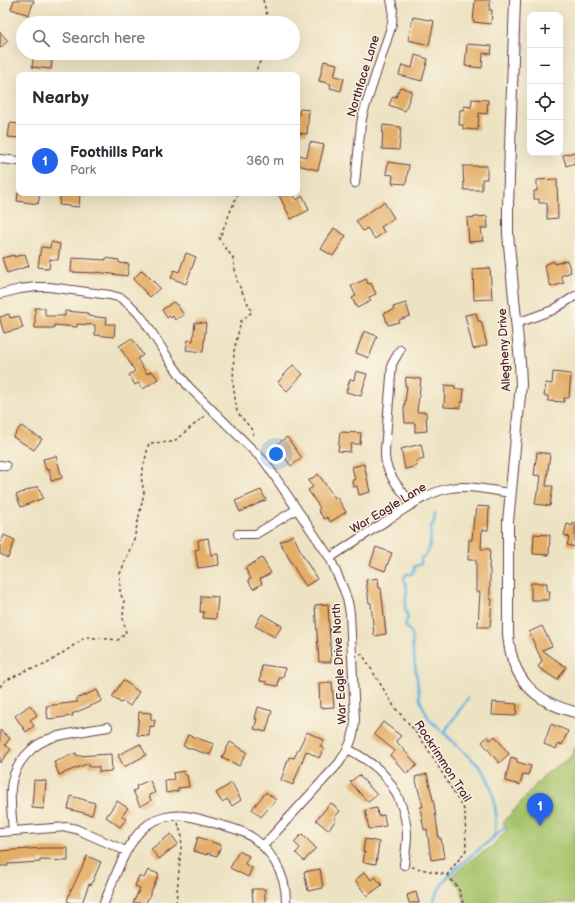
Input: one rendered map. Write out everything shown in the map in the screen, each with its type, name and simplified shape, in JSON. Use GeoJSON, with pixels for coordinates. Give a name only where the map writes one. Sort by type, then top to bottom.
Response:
{"type":"FeatureCollection","features":[{"type":"Feature","properties":{"kind":"street","name":"Northface Lane"},"geometry":{"type":"LineString","coordinates":[[355,183],[361,124],[392,24],[393,9],[391,0]]}},
{"type":"Feature","properties":{"kind":"street","name":"Allegheny Drive"},"geometry":{"type":"LineString","coordinates":[[515,0],[508,234],[517,323],[521,385],[508,522],[509,648],[513,662],[520,676],[537,696],[564,709],[575,712]]}},
{"type":"Feature","properties":{"kind":"street"},"geometry":{"type":"LineString","coordinates":[[0,159],[16,161]]}},
{"type":"Feature","properties":{"kind":"street","name":"War Eagle Drive North"},"geometry":{"type":"LineString","coordinates":[[0,294],[20,289],[49,287],[121,298],[130,305],[138,313],[188,386],[265,462],[330,558],[344,590],[350,613],[355,725],[352,739],[348,749],[339,763],[263,846]]}},
{"type":"Feature","properties":{"kind":"street"},"geometry":{"type":"LineString","coordinates":[[517,323],[553,310],[575,296]]}},
{"type":"Feature","properties":{"kind":"street"},"geometry":{"type":"LineString","coordinates":[[400,350],[392,364],[385,450],[386,463],[398,486],[412,504]]}},
{"type":"Feature","properties":{"kind":"street","name":"War Eagle Lane"},"geometry":{"type":"LineString","coordinates":[[330,558],[412,504],[430,494],[446,489],[459,488],[475,488],[510,493]]}},
{"type":"Feature","properties":{"kind":"street"},"geometry":{"type":"LineString","coordinates":[[238,534],[256,534],[297,509]]}},
{"type":"Feature","properties":{"kind":"street"},"geometry":{"type":"LineString","coordinates":[[13,831],[11,788],[13,778],[24,757],[42,742],[53,738],[108,727]]}},
{"type":"Feature","properties":{"kind":"street"},"geometry":{"type":"LineString","coordinates":[[348,749],[368,761],[379,771],[395,792],[404,816],[407,834],[404,866]]}},
{"type":"Feature","properties":{"kind":"street"},"geometry":{"type":"LineString","coordinates":[[104,903],[126,851],[137,835],[146,826],[164,817],[176,815],[186,816],[232,828],[244,833],[263,846],[275,862],[282,876],[285,888],[286,903]]}},
{"type":"Feature","properties":{"kind":"street"},"geometry":{"type":"LineString","coordinates":[[0,832],[67,827],[126,851]]}},
{"type":"Feature","properties":{"kind":"path"},"geometry":{"type":"LineString","coordinates":[[263,0],[266,16]]}},
{"type":"Feature","properties":{"kind":"path"},"geometry":{"type":"LineString","coordinates":[[255,72],[261,60]]}},
{"type":"Feature","properties":{"kind":"path"},"geometry":{"type":"LineString","coordinates":[[237,196],[219,239],[233,258],[237,281],[252,312],[241,321],[234,351],[233,383],[237,412],[254,432],[246,442]]}},
{"type":"Feature","properties":{"kind":"path"},"geometry":{"type":"LineString","coordinates":[[0,687],[3,682],[30,669],[45,665],[86,637],[118,640],[126,633],[123,618],[124,601],[120,593],[120,574],[134,539],[144,493],[142,477],[150,443],[172,442],[212,410]]}},
{"type":"Feature","properties":{"kind":"path","name":"Rockrimmon Trail"},"geometry":{"type":"LineString","coordinates":[[352,653],[362,654],[395,708],[412,726],[426,746],[465,811],[466,850],[447,875]]}},
{"type":"Feature","properties":{"kind":"path"},"geometry":{"type":"LineString","coordinates":[[176,815],[182,836],[176,903]]}},
{"type":"Feature","properties":{"kind":"path"},"geometry":{"type":"LineString","coordinates":[[404,866],[447,875],[456,885],[463,903]]}},
{"type":"Feature","properties":{"kind":"green space"},"geometry":{"type":"Polygon","coordinates":[[[575,747],[575,903],[465,903],[460,887],[451,877],[468,862],[493,846],[507,829],[503,823],[546,773],[570,758],[575,747]]]}},
{"type":"Feature","properties":{"kind":"building"},"geometry":{"type":"Polygon","coordinates":[[[14,0],[34,0],[29,15],[11,9],[14,0]]]}},
{"type":"Feature","properties":{"kind":"building"},"geometry":{"type":"Polygon","coordinates":[[[475,0],[490,0],[489,10],[492,10],[491,24],[473,22],[475,0]]]}},
{"type":"Feature","properties":{"kind":"building"},"geometry":{"type":"Polygon","coordinates":[[[413,17],[434,21],[429,45],[408,40],[413,17]]]}},
{"type":"Feature","properties":{"kind":"building"},"geometry":{"type":"Polygon","coordinates":[[[0,32],[8,41],[0,48],[0,32]]]}},
{"type":"Feature","properties":{"kind":"building"},"geometry":{"type":"Polygon","coordinates":[[[467,44],[492,46],[491,54],[483,53],[482,68],[465,66],[467,44]]]}},
{"type":"Feature","properties":{"kind":"building"},"geometry":{"type":"Polygon","coordinates":[[[415,55],[428,59],[422,81],[399,75],[402,65],[412,68],[415,55]]]}},
{"type":"Feature","properties":{"kind":"building"},"geometry":{"type":"Polygon","coordinates":[[[33,60],[52,60],[51,69],[32,67],[33,60]]]}},
{"type":"Feature","properties":{"kind":"building"},"geometry":{"type":"Polygon","coordinates":[[[324,61],[337,64],[334,76],[344,78],[341,91],[330,88],[331,84],[319,81],[324,61]]]}},
{"type":"Feature","properties":{"kind":"building"},"geometry":{"type":"Polygon","coordinates":[[[400,87],[412,91],[405,111],[389,105],[393,96],[396,97],[400,87]]]}},
{"type":"Feature","properties":{"kind":"building"},"geometry":{"type":"Polygon","coordinates":[[[472,99],[488,100],[487,114],[479,113],[478,130],[463,129],[463,125],[459,125],[460,110],[464,110],[464,106],[471,107],[472,99]]]}},
{"type":"Feature","properties":{"kind":"building"},"geometry":{"type":"Polygon","coordinates":[[[300,109],[309,110],[307,134],[300,133],[300,109]]]}},
{"type":"Feature","properties":{"kind":"building"},"geometry":{"type":"Polygon","coordinates":[[[10,123],[16,124],[16,138],[8,137],[10,123]]]}},
{"type":"Feature","properties":{"kind":"building"},"geometry":{"type":"Polygon","coordinates":[[[383,125],[401,127],[399,150],[382,149],[383,125]]]}},
{"type":"Feature","properties":{"kind":"building"},"geometry":{"type":"Polygon","coordinates":[[[310,142],[324,145],[318,170],[300,166],[300,155],[307,157],[310,142]]]}},
{"type":"Feature","properties":{"kind":"building"},"geometry":{"type":"Polygon","coordinates":[[[575,152],[575,163],[566,166],[563,155],[575,152]]]}},
{"type":"Feature","properties":{"kind":"building"},"geometry":{"type":"Polygon","coordinates":[[[388,162],[409,165],[406,184],[392,183],[393,175],[386,174],[388,162]]]}},
{"type":"Feature","properties":{"kind":"building"},"geometry":{"type":"Polygon","coordinates":[[[463,166],[487,166],[487,179],[482,179],[482,190],[464,190],[463,166]]]}},
{"type":"Feature","properties":{"kind":"building"},"geometry":{"type":"Polygon","coordinates":[[[557,179],[558,218],[547,219],[547,203],[539,203],[539,199],[534,199],[534,191],[537,191],[537,180],[557,179]]]}},
{"type":"Feature","properties":{"kind":"building"},"geometry":{"type":"Polygon","coordinates":[[[18,196],[39,196],[38,204],[17,201],[18,196]]]}},
{"type":"Feature","properties":{"kind":"building"},"geometry":{"type":"Polygon","coordinates":[[[60,196],[80,196],[79,207],[59,205],[60,196]]]}},
{"type":"Feature","properties":{"kind":"building"},"geometry":{"type":"Polygon","coordinates":[[[280,196],[294,196],[296,200],[303,196],[309,210],[291,219],[280,196]]]}},
{"type":"Feature","properties":{"kind":"building"},"geometry":{"type":"Polygon","coordinates":[[[384,202],[394,218],[381,227],[384,232],[375,239],[367,228],[363,231],[356,221],[384,202]]]}},
{"type":"Feature","properties":{"kind":"building"},"geometry":{"type":"Polygon","coordinates":[[[487,216],[488,228],[481,228],[483,241],[469,242],[467,218],[487,216]]]}},
{"type":"Feature","properties":{"kind":"building"},"geometry":{"type":"Polygon","coordinates":[[[334,228],[346,236],[333,256],[321,249],[334,228]]]}},
{"type":"Feature","properties":{"kind":"building"},"geometry":{"type":"Polygon","coordinates":[[[51,242],[60,244],[58,260],[50,259],[49,269],[38,267],[41,247],[50,248],[51,242]]]}},
{"type":"Feature","properties":{"kind":"building"},"geometry":{"type":"Polygon","coordinates":[[[186,253],[196,257],[186,284],[171,278],[174,270],[179,272],[186,253]]]}},
{"type":"Feature","properties":{"kind":"building"},"geometry":{"type":"Polygon","coordinates":[[[25,254],[29,266],[7,273],[2,258],[25,254]]]}},
{"type":"Feature","properties":{"kind":"building"},"geometry":{"type":"Polygon","coordinates":[[[72,258],[106,260],[106,258],[119,260],[119,263],[129,264],[127,276],[96,272],[71,272],[72,258]]]}},
{"type":"Feature","properties":{"kind":"building"},"geometry":{"type":"Polygon","coordinates":[[[567,260],[571,272],[561,276],[564,283],[551,287],[544,265],[554,261],[555,264],[567,260]]]}},
{"type":"Feature","properties":{"kind":"building"},"geometry":{"type":"Polygon","coordinates":[[[490,268],[492,299],[474,300],[473,269],[490,268]]]}},
{"type":"Feature","properties":{"kind":"building"},"geometry":{"type":"Polygon","coordinates":[[[142,270],[160,288],[150,297],[133,279],[142,270]]]}},
{"type":"Feature","properties":{"kind":"building"},"geometry":{"type":"Polygon","coordinates":[[[366,279],[368,284],[371,283],[376,294],[369,297],[371,301],[357,308],[352,298],[356,296],[351,286],[366,279]]]}},
{"type":"Feature","properties":{"kind":"building"},"geometry":{"type":"Polygon","coordinates":[[[173,302],[184,315],[175,320],[173,316],[171,318],[169,316],[167,318],[162,310],[173,302]]]}},
{"type":"Feature","properties":{"kind":"building"},"geometry":{"type":"Polygon","coordinates":[[[406,303],[410,316],[399,320],[399,322],[388,325],[384,313],[394,310],[393,307],[406,303]]]}},
{"type":"Feature","properties":{"kind":"building"},"geometry":{"type":"Polygon","coordinates":[[[35,308],[45,308],[45,316],[65,316],[65,311],[88,313],[88,316],[107,318],[106,324],[115,324],[114,337],[95,335],[95,325],[77,324],[77,327],[54,325],[54,328],[35,328],[35,308]]]}},
{"type":"Feature","properties":{"kind":"building"},"geometry":{"type":"Polygon","coordinates":[[[476,313],[478,321],[481,321],[487,345],[473,349],[465,315],[476,313]]]}},
{"type":"Feature","properties":{"kind":"building"},"geometry":{"type":"Polygon","coordinates":[[[9,314],[10,318],[19,316],[23,328],[4,333],[0,317],[9,314]]]}},
{"type":"Feature","properties":{"kind":"building"},"geometry":{"type":"Polygon","coordinates":[[[195,322],[206,323],[203,352],[186,350],[188,340],[193,341],[195,322]]]}},
{"type":"Feature","properties":{"kind":"building"},"geometry":{"type":"Polygon","coordinates":[[[364,331],[377,336],[369,358],[356,353],[364,331]]]}},
{"type":"Feature","properties":{"kind":"building"},"geometry":{"type":"Polygon","coordinates":[[[132,338],[143,355],[137,359],[147,374],[152,371],[158,379],[143,389],[138,383],[135,385],[129,375],[135,371],[119,346],[132,338]]]}},
{"type":"Feature","properties":{"kind":"building"},"geometry":{"type":"Polygon","coordinates":[[[293,365],[303,374],[287,391],[278,382],[293,365]]]}},
{"type":"Feature","properties":{"kind":"building"},"geometry":{"type":"Polygon","coordinates":[[[356,371],[367,374],[361,396],[346,392],[350,379],[354,380],[356,371]]]}},
{"type":"Feature","properties":{"kind":"building"},"geometry":{"type":"Polygon","coordinates":[[[553,372],[571,374],[569,398],[564,398],[564,402],[548,401],[548,396],[544,396],[546,383],[552,384],[553,372]]]}},
{"type":"Feature","properties":{"kind":"building"},"geometry":{"type":"Polygon","coordinates":[[[406,377],[421,379],[417,412],[426,412],[427,431],[415,432],[415,423],[405,423],[404,410],[407,386],[405,386],[406,377]]]}},
{"type":"Feature","properties":{"kind":"building"},"geometry":{"type":"Polygon","coordinates":[[[445,385],[455,386],[455,389],[464,389],[461,408],[444,407],[445,385]]]}},
{"type":"Feature","properties":{"kind":"building"},"geometry":{"type":"Polygon","coordinates":[[[21,426],[42,439],[34,450],[13,437],[21,426]]]}},
{"type":"Feature","properties":{"kind":"building"},"geometry":{"type":"Polygon","coordinates":[[[340,432],[361,433],[360,444],[351,444],[350,452],[338,451],[340,432]]]}},
{"type":"Feature","properties":{"kind":"building"},"geometry":{"type":"Polygon","coordinates":[[[287,437],[302,458],[291,466],[276,445],[287,437]]]}},
{"type":"Feature","properties":{"kind":"building"},"geometry":{"type":"Polygon","coordinates":[[[421,444],[424,459],[416,461],[417,466],[405,469],[401,449],[421,444]]]}},
{"type":"Feature","properties":{"kind":"building"},"geometry":{"type":"Polygon","coordinates":[[[537,452],[550,454],[546,486],[553,486],[550,506],[535,504],[537,492],[539,492],[541,476],[534,475],[537,452]]]}},
{"type":"Feature","properties":{"kind":"building"},"geometry":{"type":"Polygon","coordinates":[[[56,456],[62,478],[51,481],[49,469],[46,470],[43,459],[56,456]]]}},
{"type":"Feature","properties":{"kind":"building"},"geometry":{"type":"Polygon","coordinates":[[[364,464],[370,492],[359,495],[357,486],[353,487],[352,480],[355,480],[352,467],[364,464]]]}},
{"type":"Feature","properties":{"kind":"building"},"geometry":{"type":"Polygon","coordinates":[[[318,474],[335,498],[337,497],[346,512],[330,522],[327,517],[324,519],[318,510],[320,508],[308,490],[313,487],[308,481],[318,474]]]}},
{"type":"Feature","properties":{"kind":"building"},"geometry":{"type":"Polygon","coordinates":[[[38,486],[43,498],[21,507],[16,495],[38,486]]]}},
{"type":"Feature","properties":{"kind":"building"},"geometry":{"type":"Polygon","coordinates":[[[261,490],[266,500],[240,512],[235,501],[261,490]]]}},
{"type":"Feature","properties":{"kind":"building"},"geometry":{"type":"Polygon","coordinates":[[[477,506],[489,507],[488,530],[482,530],[481,549],[490,549],[490,599],[492,599],[490,627],[478,627],[480,592],[476,592],[476,560],[468,560],[469,540],[472,540],[474,516],[476,516],[477,506]]]}},
{"type":"Feature","properties":{"kind":"building"},"geometry":{"type":"Polygon","coordinates":[[[573,523],[575,523],[575,547],[567,545],[569,537],[564,535],[567,524],[572,526],[573,523]]]}},
{"type":"Feature","properties":{"kind":"building"},"geometry":{"type":"Polygon","coordinates":[[[534,534],[550,535],[549,555],[533,554],[534,534]]]}},
{"type":"Feature","properties":{"kind":"building"},"geometry":{"type":"Polygon","coordinates":[[[4,535],[15,540],[8,558],[0,554],[0,545],[4,535]]]}},
{"type":"Feature","properties":{"kind":"building"},"geometry":{"type":"Polygon","coordinates":[[[293,535],[303,556],[317,579],[306,586],[280,542],[293,535]]]}},
{"type":"Feature","properties":{"kind":"building"},"geometry":{"type":"Polygon","coordinates":[[[208,538],[211,555],[218,554],[219,565],[198,568],[195,550],[199,549],[198,540],[208,538]]]}},
{"type":"Feature","properties":{"kind":"building"},"geometry":{"type":"Polygon","coordinates":[[[376,547],[392,553],[385,571],[370,565],[376,547]]]}},
{"type":"Feature","properties":{"kind":"building"},"geometry":{"type":"Polygon","coordinates":[[[262,558],[271,573],[260,579],[262,584],[253,589],[248,580],[251,579],[245,568],[262,558]]]}},
{"type":"Feature","properties":{"kind":"building"},"geometry":{"type":"Polygon","coordinates":[[[378,578],[379,588],[381,588],[386,634],[374,636],[371,603],[369,603],[366,580],[378,578]]]}},
{"type":"Feature","properties":{"kind":"building"},"geometry":{"type":"Polygon","coordinates":[[[531,583],[547,583],[547,591],[550,591],[549,600],[531,600],[531,583]]]}},
{"type":"Feature","properties":{"kind":"building"},"geometry":{"type":"Polygon","coordinates":[[[201,596],[218,597],[216,619],[203,618],[204,612],[200,612],[201,596]]]}},
{"type":"Feature","properties":{"kind":"building"},"geometry":{"type":"Polygon","coordinates":[[[328,604],[331,662],[319,662],[315,605],[328,604]]]}},
{"type":"Feature","properties":{"kind":"building"},"geometry":{"type":"Polygon","coordinates":[[[262,614],[282,626],[275,637],[255,626],[262,614]]]}},
{"type":"Feature","properties":{"kind":"building"},"geometry":{"type":"Polygon","coordinates":[[[542,626],[552,646],[542,650],[566,667],[557,680],[538,667],[542,661],[529,632],[542,626]]]}},
{"type":"Feature","properties":{"kind":"building"},"geometry":{"type":"Polygon","coordinates":[[[262,665],[285,668],[283,678],[279,678],[278,686],[266,684],[267,682],[260,681],[262,665]]]}},
{"type":"Feature","properties":{"kind":"building"},"geometry":{"type":"Polygon","coordinates":[[[123,680],[139,692],[130,706],[123,701],[121,703],[112,697],[123,680]]]}},
{"type":"Feature","properties":{"kind":"building"},"geometry":{"type":"Polygon","coordinates":[[[332,682],[334,707],[320,708],[319,683],[332,682]]]}},
{"type":"Feature","properties":{"kind":"building"},"geometry":{"type":"Polygon","coordinates":[[[97,690],[102,701],[72,714],[73,716],[48,719],[46,706],[78,702],[76,699],[97,690]]]}},
{"type":"Feature","properties":{"kind":"building"},"geometry":{"type":"Polygon","coordinates":[[[493,702],[517,704],[516,716],[492,715],[493,702]]]}},
{"type":"Feature","properties":{"kind":"building"},"geometry":{"type":"Polygon","coordinates":[[[30,705],[37,715],[30,720],[34,726],[26,732],[15,716],[30,705]]]}},
{"type":"Feature","properties":{"kind":"building"},"geometry":{"type":"Polygon","coordinates":[[[258,707],[272,711],[266,732],[254,729],[258,707]]]}},
{"type":"Feature","properties":{"kind":"building"},"geometry":{"type":"Polygon","coordinates":[[[139,712],[151,713],[151,720],[155,720],[154,727],[150,726],[149,736],[137,735],[139,712]]]}},
{"type":"Feature","properties":{"kind":"building"},"geometry":{"type":"Polygon","coordinates":[[[383,722],[401,736],[396,741],[417,765],[407,774],[390,755],[395,751],[374,734],[383,722]]]}},
{"type":"Feature","properties":{"kind":"building"},"geometry":{"type":"Polygon","coordinates":[[[551,724],[568,731],[562,745],[558,744],[556,749],[544,744],[551,724]]]}},
{"type":"Feature","properties":{"kind":"building"},"geometry":{"type":"Polygon","coordinates":[[[0,730],[10,738],[5,745],[11,749],[0,763],[0,730]]]}},
{"type":"Feature","properties":{"kind":"building"},"geometry":{"type":"Polygon","coordinates":[[[307,732],[324,740],[320,747],[324,748],[319,758],[306,751],[293,785],[281,780],[289,757],[294,758],[307,732]]]}},
{"type":"Feature","properties":{"kind":"building"},"geometry":{"type":"Polygon","coordinates":[[[188,735],[214,744],[210,755],[183,746],[188,735]]]}},
{"type":"Feature","properties":{"kind":"building"},"geometry":{"type":"Polygon","coordinates":[[[488,736],[490,740],[495,736],[509,754],[499,763],[482,742],[488,736]]]}},
{"type":"Feature","properties":{"kind":"building"},"geometry":{"type":"Polygon","coordinates":[[[230,742],[247,752],[239,766],[222,757],[230,742]]]}},
{"type":"Feature","properties":{"kind":"building"},"geometry":{"type":"Polygon","coordinates":[[[140,744],[146,755],[124,767],[118,755],[140,744]]]}},
{"type":"Feature","properties":{"kind":"building"},"geometry":{"type":"Polygon","coordinates":[[[76,753],[77,756],[111,754],[112,771],[99,772],[99,767],[89,767],[89,763],[59,775],[54,762],[76,753]]]}},
{"type":"Feature","properties":{"kind":"building"},"geometry":{"type":"Polygon","coordinates":[[[511,757],[517,759],[517,762],[531,766],[528,775],[523,774],[520,785],[505,781],[511,757]]]}},
{"type":"Feature","properties":{"kind":"building"},"geometry":{"type":"Polygon","coordinates":[[[184,771],[184,775],[187,775],[189,787],[178,788],[178,791],[166,793],[165,780],[174,779],[173,773],[184,771]]]}},
{"type":"Feature","properties":{"kind":"building"},"geometry":{"type":"Polygon","coordinates":[[[427,774],[444,858],[431,860],[427,829],[424,830],[420,807],[423,807],[415,777],[427,774]]]}},
{"type":"Feature","properties":{"kind":"building"},"geometry":{"type":"Polygon","coordinates":[[[359,775],[377,795],[368,802],[350,782],[359,775]]]}},
{"type":"Feature","properties":{"kind":"building"},"geometry":{"type":"Polygon","coordinates":[[[34,780],[46,781],[44,809],[32,808],[34,780]]]}},
{"type":"Feature","properties":{"kind":"building"},"geometry":{"type":"Polygon","coordinates":[[[150,780],[155,793],[149,795],[151,801],[140,806],[133,791],[137,789],[136,786],[150,780]]]}},
{"type":"Feature","properties":{"kind":"building"},"geometry":{"type":"Polygon","coordinates":[[[232,783],[241,800],[232,806],[227,799],[222,802],[216,793],[232,783]]]}},
{"type":"Feature","properties":{"kind":"building"},"geometry":{"type":"Polygon","coordinates":[[[266,792],[276,800],[261,817],[252,809],[266,792]]]}},
{"type":"Feature","properties":{"kind":"building"},"geometry":{"type":"Polygon","coordinates":[[[71,796],[95,803],[92,815],[68,809],[71,796]]]}},
{"type":"Feature","properties":{"kind":"building"},"geometry":{"type":"Polygon","coordinates":[[[117,801],[128,808],[122,816],[126,819],[120,827],[106,817],[117,801]]]}},
{"type":"Feature","properties":{"kind":"building"},"geometry":{"type":"Polygon","coordinates":[[[331,803],[340,811],[334,818],[336,820],[328,830],[316,820],[331,803]]]}},
{"type":"Feature","properties":{"kind":"building"},"geometry":{"type":"Polygon","coordinates":[[[377,808],[378,816],[384,815],[386,826],[369,829],[365,810],[377,808]]]}},
{"type":"Feature","properties":{"kind":"building"},"geometry":{"type":"Polygon","coordinates":[[[171,834],[178,844],[159,859],[151,849],[171,834]]]}},
{"type":"Feature","properties":{"kind":"building"},"geometry":{"type":"Polygon","coordinates":[[[302,834],[316,848],[304,861],[296,853],[300,848],[294,842],[302,834]]]}},
{"type":"Feature","properties":{"kind":"building"},"geometry":{"type":"Polygon","coordinates":[[[198,837],[221,845],[217,856],[194,851],[198,837]]]}},
{"type":"Feature","properties":{"kind":"building"},"geometry":{"type":"Polygon","coordinates":[[[365,839],[379,842],[376,864],[363,862],[365,839]]]}},
{"type":"Feature","properties":{"kind":"building"},"geometry":{"type":"Polygon","coordinates":[[[68,848],[68,861],[40,860],[40,862],[0,866],[0,851],[68,848]]]}},
{"type":"Feature","properties":{"kind":"building"},"geometry":{"type":"Polygon","coordinates":[[[239,851],[249,856],[245,864],[252,868],[248,877],[230,868],[239,851]]]}},
{"type":"Feature","properties":{"kind":"building"},"geometry":{"type":"Polygon","coordinates":[[[87,856],[101,862],[91,885],[89,884],[82,903],[72,903],[67,901],[71,889],[87,856]]]}},
{"type":"Feature","properties":{"kind":"building"},"geometry":{"type":"Polygon","coordinates":[[[320,869],[323,888],[308,891],[304,872],[320,869]]]}},
{"type":"Feature","properties":{"kind":"building"},"geometry":{"type":"Polygon","coordinates":[[[148,870],[159,874],[146,903],[133,903],[140,888],[135,886],[139,876],[144,878],[148,870]]]}},
{"type":"Feature","properties":{"kind":"building"},"geometry":{"type":"Polygon","coordinates":[[[365,872],[371,880],[375,877],[382,885],[367,896],[355,880],[365,872]]]}},
{"type":"Feature","properties":{"kind":"building"},"geometry":{"type":"Polygon","coordinates":[[[252,889],[265,889],[265,903],[253,903],[252,889]]]}},
{"type":"Feature","properties":{"kind":"building"},"geometry":{"type":"Polygon","coordinates":[[[416,892],[419,903],[409,903],[407,895],[416,892]]]}},
{"type":"Feature","properties":{"kind":"waterway"},"geometry":{"type":"LineString","coordinates":[[433,903],[437,892],[450,874],[493,838],[495,832],[496,815],[494,800],[487,777],[479,766],[429,719],[420,700],[411,631],[405,626],[408,617],[405,609],[407,588],[404,578],[406,574],[412,574],[414,567],[421,564],[421,558],[427,554],[430,545],[431,527],[434,522],[435,513]]}},
{"type":"Feature","properties":{"kind":"waterway"},"geometry":{"type":"LineString","coordinates":[[445,734],[447,728],[468,698]]}},
{"type":"Feature","properties":{"kind":"waterway"},"geometry":{"type":"LineString","coordinates":[[494,837],[504,827]]}},
{"type":"Feature","properties":{"kind":"place","name":"Foothills Park"},"geometry":{"type":"Point","coordinates":[540,826]}}]}
